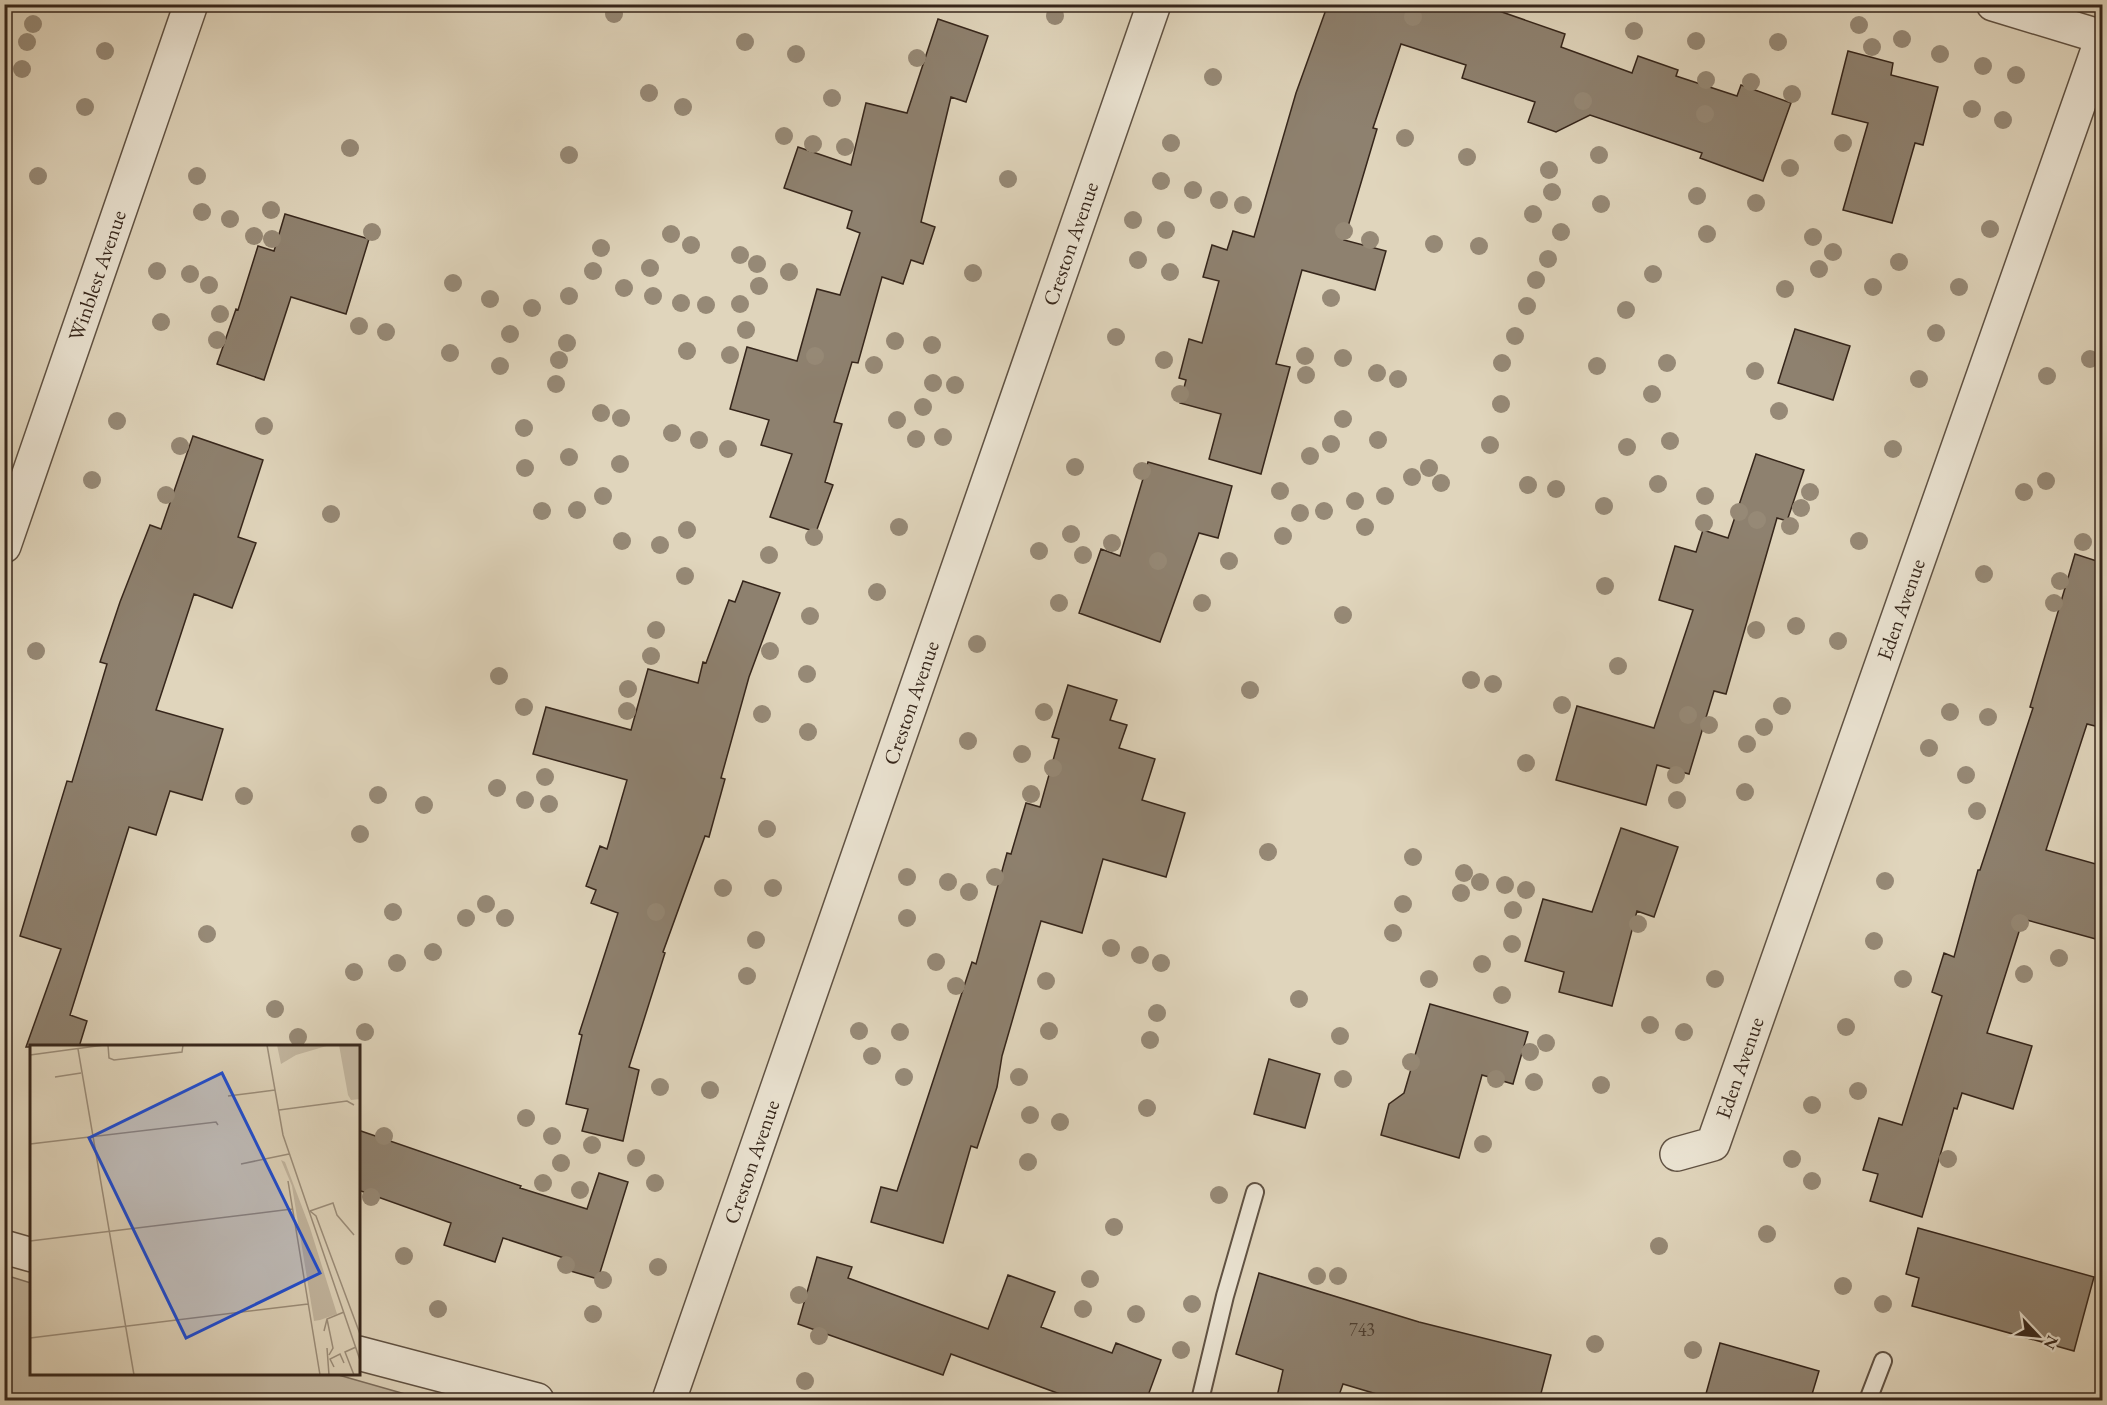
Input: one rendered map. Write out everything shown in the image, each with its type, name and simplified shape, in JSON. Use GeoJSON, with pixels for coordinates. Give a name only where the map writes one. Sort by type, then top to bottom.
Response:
{"type":"FeatureCollection","features":[{"type":"Feature","properties":{"kind":"street","name":"Winblest Avenue"},"geometry":{"type":"LineString","coordinates":[[4,546],[191,4]]}},
{"type":"Feature","properties":{"kind":"street","name":"Creston Avenue"},"geometry":{"type":"LineString","coordinates":[[669,1401],[1154,4]]}},
{"type":"Feature","properties":{"kind":"street"},"geometry":{"type":"LineString","coordinates":[[1993,4],[2103,37]]}},
{"type":"Feature","properties":{"kind":"street","name":"Eden Avenue"},"geometry":{"type":"LineString","coordinates":[[1677,1154],[1713,1144],[2103,37]]}},
{"type":"Feature","properties":{"kind":"street"},"geometry":{"type":"LineString","coordinates":[[4,1246],[30,1254]]}},
{"type":"Feature","properties":{"kind":"street"},"geometry":{"type":"LineString","coordinates":[[360,1354],[537,1401]]}},
{"type":"Feature","properties":{"kind":"lane"},"geometry":{"type":"LineString","coordinates":[[1200,1401],[1225,1296],[1255,1192]]}},
{"type":"Feature","properties":{"kind":"lane"},"geometry":{"type":"LineString","coordinates":[[1868,1401],[1883,1361]]}},
{"type":"Feature","properties":{"kind":"shaded area"},"geometry":{"type":"Polygon","coordinates":[[[5,1275],[30,1283],[30,1375],[338,1375],[426,1400],[5,1400],[5,1275]]]}},
{"type":"Feature","properties":{"kind":"building"},"geometry":{"type":"Polygon","coordinates":[[[1328,4],[1479,4],[1565,34],[1561,47],[1632,73],[1638,56],[1678,70],[1676,76],[1737,96],[1741,85],[1791,103],[1763,181],[1700,158],[1702,153],[1590,115],[1556,132],[1528,122],[1535,102],[1462,78],[1466,65],[1401,44],[1373,128],[1377,129],[1344,240],[1386,251],[1375,290],[1302,270],[1276,364],[1290,367],[1261,474],[1209,459],[1221,414],[1180,403],[1186,380],[1179,378],[1189,339],[1202,343],[1219,281],[1203,277],[1212,245],[1227,250],[1233,231],[1254,237],[1296,93],[1328,4]]]}},
{"type":"Feature","properties":{"kind":"building"},"geometry":{"type":"Polygon","coordinates":[[[938,19],[988,36],[966,102],[951,97],[921,222],[935,227],[923,264],[911,260],[903,284],[882,277],[858,363],[852,362],[834,422],[842,424],[825,482],[833,485],[816,532],[770,517],[792,454],[761,445],[769,420],[730,409],[747,347],[797,361],[817,289],[840,295],[860,233],[847,228],[852,211],[784,188],[798,147],[851,165],[866,103],[907,113],[938,19]]]}},
{"type":"Feature","properties":{"kind":"building"},"geometry":{"type":"Polygon","coordinates":[[[1848,51],[1893,63],[1891,75],[1938,87],[1923,145],[1915,143],[1892,223],[1843,210],[1868,123],[1832,114],[1848,51]]]}},
{"type":"Feature","properties":{"kind":"building"},"geometry":{"type":"Polygon","coordinates":[[[285,214],[369,239],[346,314],[291,297],[264,380],[217,364],[236,309],[238,310],[258,246],[274,251],[285,214]]]}},
{"type":"Feature","properties":{"kind":"building"},"geometry":{"type":"Polygon","coordinates":[[[1795,329],[1850,346],[1833,400],[1778,383],[1795,329]]]}},
{"type":"Feature","properties":{"kind":"building"},"geometry":{"type":"Polygon","coordinates":[[[193,436],[263,460],[238,537],[256,543],[232,608],[194,594],[156,710],[223,729],[202,800],[170,791],[156,835],[129,827],[70,1015],[87,1021],[80,1045],[30,1045],[26,1047],[61,949],[20,936],[67,781],[72,782],[107,664],[100,662],[120,602],[150,525],[161,529],[193,436]]]}},
{"type":"Feature","properties":{"kind":"building"},"geometry":{"type":"Polygon","coordinates":[[[1756,454],[1804,470],[1787,521],[1777,518],[1726,694],[1714,691],[1689,774],[1657,765],[1646,805],[1556,780],[1577,706],[1654,728],[1693,610],[1659,600],[1675,546],[1696,552],[1703,530],[1728,538],[1756,454]]]}},
{"type":"Feature","properties":{"kind":"building"},"geometry":{"type":"Polygon","coordinates":[[[1148,462],[1232,486],[1218,538],[1199,533],[1160,642],[1079,613],[1101,549],[1120,556],[1148,462]]]}},
{"type":"Feature","properties":{"kind":"building"},"geometry":{"type":"Polygon","coordinates":[[[2075,554],[2103,563],[2103,728],[2087,724],[2046,850],[2103,866],[2103,941],[2023,919],[1987,1033],[2032,1046],[2013,1109],[1962,1093],[1957,1109],[1954,1108],[1922,1217],[1870,1201],[1878,1174],[1863,1170],[1879,1118],[1902,1125],[1942,996],[1932,992],[1944,953],[1954,957],[1978,870],[1980,870],[2033,708],[2030,707],[2075,554]]]}},
{"type":"Feature","properties":{"kind":"building"},"geometry":{"type":"Polygon","coordinates":[[[743,581],[780,593],[749,677],[721,778],[725,779],[709,837],[705,836],[663,952],[665,953],[629,1067],[639,1070],[623,1141],[582,1131],[588,1109],[566,1104],[582,1035],[579,1034],[618,913],[591,903],[596,890],[586,886],[600,846],[607,849],[627,780],[533,754],[546,707],[631,730],[648,669],[698,683],[703,662],[706,663],[729,600],[735,602],[743,581]]]}},
{"type":"Feature","properties":{"kind":"building"},"geometry":{"type":"Polygon","coordinates":[[[1068,685],[1117,700],[1110,720],[1127,725],[1119,748],[1155,759],[1142,800],[1185,813],[1166,877],[1103,859],[1082,933],[1041,921],[1002,1056],[997,1087],[977,1148],[971,1146],[943,1243],[871,1222],[881,1187],[897,1191],[972,962],[976,964],[1007,853],[1011,854],[1026,803],[1040,807],[1059,739],[1052,737],[1068,685]]]}},
{"type":"Feature","properties":{"kind":"building"},"geometry":{"type":"Polygon","coordinates":[[[1621,828],[1678,847],[1654,917],[1637,911],[1612,1006],[1559,992],[1564,972],[1525,961],[1543,899],[1592,912],[1621,828]]]}},
{"type":"Feature","properties":{"kind":"building"},"geometry":{"type":"Polygon","coordinates":[[[1430,1004],[1528,1032],[1513,1084],[1482,1075],[1459,1158],[1381,1135],[1389,1104],[1404,1093],[1430,1004]]]}},
{"type":"Feature","properties":{"kind":"building"},"geometry":{"type":"Polygon","coordinates":[[[1269,1059],[1320,1074],[1305,1128],[1254,1114],[1269,1059]]]}},
{"type":"Feature","properties":{"kind":"building"},"geometry":{"type":"Polygon","coordinates":[[[360,1131],[521,1186],[520,1188],[587,1209],[599,1173],[628,1182],[598,1279],[567,1270],[570,1260],[503,1238],[495,1262],[444,1245],[451,1223],[360,1191],[360,1131]]]}},
{"type":"Feature","properties":{"kind":"building"},"geometry":{"type":"Polygon","coordinates":[[[1918,1228],[2094,1277],[2074,1351],[1912,1306],[1919,1278],[1906,1274],[1918,1228]]]}},
{"type":"Feature","properties":{"kind":"building"},"geometry":{"type":"Polygon","coordinates":[[[817,1257],[852,1267],[848,1278],[988,1329],[1008,1275],[1055,1292],[1041,1327],[1112,1353],[1116,1343],[1161,1360],[1146,1401],[1079,1401],[951,1354],[943,1375],[798,1324],[817,1257]]]}},
{"type":"Feature","properties":{"kind":"building"},"geometry":{"type":"Polygon","coordinates":[[[1259,1273],[1419,1322],[1551,1355],[1539,1401],[1400,1401],[1343,1384],[1337,1401],[1276,1401],[1283,1370],[1236,1354],[1259,1273]]]}},
{"type":"Feature","properties":{"kind":"building"},"geometry":{"type":"Polygon","coordinates":[[[1720,1343],[1819,1371],[1810,1401],[1704,1401],[1720,1343]]]}}]}
